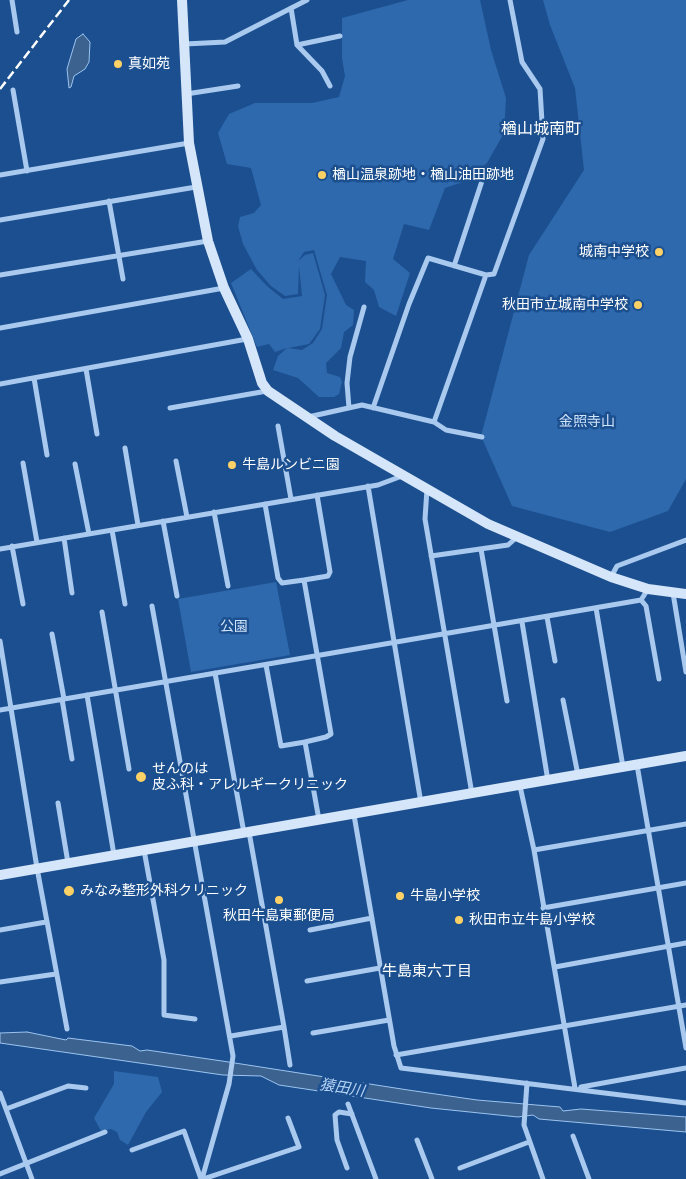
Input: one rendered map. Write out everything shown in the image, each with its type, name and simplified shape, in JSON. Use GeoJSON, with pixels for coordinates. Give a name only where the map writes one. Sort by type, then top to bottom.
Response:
{"type":"FeatureCollection","features":[{"type":"Feature","properties":{"kind":"street"},"geometry":{"type":"LineString","coordinates":[[12,0],[17,32]]}},
{"type":"Feature","properties":{"kind":"street"},"geometry":{"type":"LineString","coordinates":[[182,0],[185,44],[185,94],[189,143],[196,187],[208,241],[224,288],[248,339],[262,383],[268,391],[402,476],[488,524],[611,577],[648,589],[686,594]]}},
{"type":"Feature","properties":{"kind":"street"},"geometry":{"type":"LineString","coordinates":[[185,44],[225,42],[307,0]]}},
{"type":"Feature","properties":{"kind":"street"},"geometry":{"type":"LineString","coordinates":[[373,408],[409,304],[428,258],[486,275],[494,274],[543,139],[540,89],[522,62],[510,0]]}},
{"type":"Feature","properties":{"kind":"street"},"geometry":{"type":"LineString","coordinates":[[291,8],[297,44],[322,72],[330,86]]}},
{"type":"Feature","properties":{"kind":"street"},"geometry":{"type":"LineString","coordinates":[[297,44],[340,36]]}},
{"type":"Feature","properties":{"kind":"street"},"geometry":{"type":"LineString","coordinates":[[185,94],[238,86]]}},
{"type":"Feature","properties":{"kind":"street"},"geometry":{"type":"LineString","coordinates":[[13,90],[27,171]]}},
{"type":"Feature","properties":{"kind":"street"},"geometry":{"type":"LineString","coordinates":[[0,175],[189,143]]}},
{"type":"Feature","properties":{"kind":"street"},"geometry":{"type":"LineString","coordinates":[[454,266],[482,181]]}},
{"type":"Feature","properties":{"kind":"street"},"geometry":{"type":"LineString","coordinates":[[0,220],[196,187]]}},
{"type":"Feature","properties":{"kind":"street"},"geometry":{"type":"LineString","coordinates":[[109,201],[123,279]]}},
{"type":"Feature","properties":{"kind":"street"},"geometry":{"type":"LineString","coordinates":[[0,276],[208,241]]}},
{"type":"Feature","properties":{"kind":"street"},"geometry":{"type":"LineString","coordinates":[[434,422],[486,275]]}},
{"type":"Feature","properties":{"kind":"street"},"geometry":{"type":"LineString","coordinates":[[0,328],[224,288]]}},
{"type":"Feature","properties":{"kind":"street"},"geometry":{"type":"LineString","coordinates":[[349,408],[347,383],[350,357],[364,307]]}},
{"type":"Feature","properties":{"kind":"street"},"geometry":{"type":"LineString","coordinates":[[0,384],[248,339]]}},
{"type":"Feature","properties":{"kind":"street"},"geometry":{"type":"LineString","coordinates":[[86,369],[97,434]]}},
{"type":"Feature","properties":{"kind":"street"},"geometry":{"type":"LineString","coordinates":[[34,378],[47,455]]}},
{"type":"Feature","properties":{"kind":"street"},"geometry":{"type":"LineString","coordinates":[[170,408],[268,391]]}},
{"type":"Feature","properties":{"kind":"street"},"geometry":{"type":"LineString","coordinates":[[307,417],[362,405],[434,422],[446,430],[482,437]]}},
{"type":"Feature","properties":{"kind":"street"},"geometry":{"type":"LineString","coordinates":[[278,426],[291,499]]}},
{"type":"Feature","properties":{"kind":"street"},"geometry":{"type":"LineString","coordinates":[[125,448],[138,525]]}},
{"type":"Feature","properties":{"kind":"street"},"geometry":{"type":"LineString","coordinates":[[176,460],[187,517]]}},
{"type":"Feature","properties":{"kind":"street"},"geometry":{"type":"LineString","coordinates":[[23,463],[37,542]]}},
{"type":"Feature","properties":{"kind":"street"},"geometry":{"type":"LineString","coordinates":[[76,464],[88,534]]}},
{"type":"Feature","properties":{"kind":"street"},"geometry":{"type":"LineString","coordinates":[[0,548],[368,486],[402,476]]}},
{"type":"Feature","properties":{"kind":"street"},"geometry":{"type":"LineString","coordinates":[[368,486],[421,803]]}},
{"type":"Feature","properties":{"kind":"street"},"geometry":{"type":"LineString","coordinates":[[426,490],[425,519],[472,794]]}},
{"type":"Feature","properties":{"kind":"street"},"geometry":{"type":"LineString","coordinates":[[265,504],[278,578],[282,583],[328,576],[330,572],[317,495]]}},
{"type":"Feature","properties":{"kind":"street"},"geometry":{"type":"LineString","coordinates":[[214,512],[228,586]]}},
{"type":"Feature","properties":{"kind":"street"},"geometry":{"type":"LineString","coordinates":[[163,521],[177,596]]}},
{"type":"Feature","properties":{"kind":"street"},"geometry":{"type":"LineString","coordinates":[[112,530],[125,604]]}},
{"type":"Feature","properties":{"kind":"street"},"geometry":{"type":"LineString","coordinates":[[431,556],[508,545],[518,537]]}},
{"type":"Feature","properties":{"kind":"street"},"geometry":{"type":"LineString","coordinates":[[64,538],[72,593]]}},
{"type":"Feature","properties":{"kind":"street"},"geometry":{"type":"LineString","coordinates":[[611,577],[617,566],[686,540]]}},
{"type":"Feature","properties":{"kind":"street"},"geometry":{"type":"LineString","coordinates":[[12,546],[23,604]]}},
{"type":"Feature","properties":{"kind":"street"},"geometry":{"type":"LineString","coordinates":[[481,549],[507,701]]}},
{"type":"Feature","properties":{"kind":"street"},"geometry":{"type":"LineString","coordinates":[[266,665],[281,746],[326,737],[331,734],[304,580]]}},
{"type":"Feature","properties":{"kind":"street"},"geometry":{"type":"LineString","coordinates":[[0,710],[494,627],[641,600],[648,589]]}},
{"type":"Feature","properties":{"kind":"street"},"geometry":{"type":"LineString","coordinates":[[673,592],[686,671]]}},
{"type":"Feature","properties":{"kind":"street"},"geometry":{"type":"LineString","coordinates":[[641,600],[646,606],[659,679]]}},
{"type":"Feature","properties":{"kind":"street"},"geometry":{"type":"LineString","coordinates":[[152,606],[164,682],[231,1036],[233,1056],[229,1084],[202,1179]]}},
{"type":"Feature","properties":{"kind":"street"},"geometry":{"type":"LineString","coordinates":[[596,608],[623,768]]}},
{"type":"Feature","properties":{"kind":"street"},"geometry":{"type":"LineString","coordinates":[[102,612],[129,768]]}},
{"type":"Feature","properties":{"kind":"street"},"geometry":{"type":"LineString","coordinates":[[547,617],[555,661]]}},
{"type":"Feature","properties":{"kind":"street"},"geometry":{"type":"LineString","coordinates":[[522,622],[548,781]]}},
{"type":"Feature","properties":{"kind":"street"},"geometry":{"type":"LineString","coordinates":[[52,634],[72,759]]}},
{"type":"Feature","properties":{"kind":"street"},"geometry":{"type":"LineString","coordinates":[[0,641],[46,922],[68,1029]]}},
{"type":"Feature","properties":{"kind":"street"},"geometry":{"type":"LineString","coordinates":[[216,673],[290,1065]]}},
{"type":"Feature","properties":{"kind":"street"},"geometry":{"type":"LineString","coordinates":[[87,695],[114,855]]}},
{"type":"Feature","properties":{"kind":"street"},"geometry":{"type":"LineString","coordinates":[[564,700],[578,776]]}},
{"type":"Feature","properties":{"kind":"street"},"geometry":{"type":"LineString","coordinates":[[305,742],[319,820]]}},
{"type":"Feature","properties":{"kind":"street"},"geometry":{"type":"LineString","coordinates":[[0,875],[686,756]]}},
{"type":"Feature","properties":{"kind":"street"},"geometry":{"type":"LineString","coordinates":[[637,765],[686,1048]]}},
{"type":"Feature","properties":{"kind":"street"},"geometry":{"type":"LineString","coordinates":[[520,786],[534,850],[575,1088]]}},
{"type":"Feature","properties":{"kind":"street"},"geometry":{"type":"LineString","coordinates":[[58,803],[68,863]]}},
{"type":"Feature","properties":{"kind":"street"},"geometry":{"type":"LineString","coordinates":[[354,815],[389,1020],[396,1055],[401,1068],[686,1103]]}},
{"type":"Feature","properties":{"kind":"street"},"geometry":{"type":"LineString","coordinates":[[534,850],[686,824]]}},
{"type":"Feature","properties":{"kind":"street"},"geometry":{"type":"LineString","coordinates":[[144,850],[164,960],[164,1015],[195,1019]]}},
{"type":"Feature","properties":{"kind":"street"},"geometry":{"type":"LineString","coordinates":[[543,908],[686,883]]}},
{"type":"Feature","properties":{"kind":"street"},"geometry":{"type":"LineString","coordinates":[[310,930],[372,918]]}},
{"type":"Feature","properties":{"kind":"street"},"geometry":{"type":"LineString","coordinates":[[0,930],[46,922]]}},
{"type":"Feature","properties":{"kind":"street"},"geometry":{"type":"LineString","coordinates":[[555,967],[686,943]]}},
{"type":"Feature","properties":{"kind":"street"},"geometry":{"type":"LineString","coordinates":[[307,981],[380,968]]}},
{"type":"Feature","properties":{"kind":"street"},"geometry":{"type":"LineString","coordinates":[[0,982],[56,974]]}},
{"type":"Feature","properties":{"kind":"street"},"geometry":{"type":"LineString","coordinates":[[396,1055],[686,1005]]}},
{"type":"Feature","properties":{"kind":"street"},"geometry":{"type":"LineString","coordinates":[[314,1033],[389,1020]]}},
{"type":"Feature","properties":{"kind":"street"},"geometry":{"type":"LineString","coordinates":[[231,1036],[284,1027]]}},
{"type":"Feature","properties":{"kind":"street"},"geometry":{"type":"LineString","coordinates":[[575,1088],[686,1068]]}},
{"type":"Feature","properties":{"kind":"street"},"geometry":{"type":"LineString","coordinates":[[528,1083],[523,1122],[543,1179]]}},
{"type":"Feature","properties":{"kind":"street"},"geometry":{"type":"LineString","coordinates":[[6,1109],[68,1086],[86,1088]]}},
{"type":"Feature","properties":{"kind":"street"},"geometry":{"type":"LineString","coordinates":[[0,1093],[32,1179]]}},
{"type":"Feature","properties":{"kind":"street"},"geometry":{"type":"LineString","coordinates":[[348,1104],[376,1179]]}},
{"type":"Feature","properties":{"kind":"street"},"geometry":{"type":"LineString","coordinates":[[347,1168],[337,1140],[335,1115],[339,1112],[352,1114]]}},
{"type":"Feature","properties":{"kind":"street"},"geometry":{"type":"LineString","coordinates":[[202,1179],[299,1148],[288,1118]]}},
{"type":"Feature","properties":{"kind":"street"},"geometry":{"type":"LineString","coordinates":[[132,1150],[184,1131],[202,1179]]}},
{"type":"Feature","properties":{"kind":"street"},"geometry":{"type":"LineString","coordinates":[[0,1174],[27,1165],[105,1132]]}},
{"type":"Feature","properties":{"kind":"street"},"geometry":{"type":"LineString","coordinates":[[573,1136],[589,1179]]}},
{"type":"Feature","properties":{"kind":"street"},"geometry":{"type":"LineString","coordinates":[[417,1140],[432,1179]]}},
{"type":"Feature","properties":{"kind":"street"},"geometry":{"type":"LineString","coordinates":[[460,1168],[529,1142]]}},
{"type":"Feature","properties":{"kind":"green space"},"geometry":{"type":"Polygon","coordinates":[[[408,0],[480,0],[491,50],[506,98],[504,133],[487,163],[466,181],[445,188],[429,230],[404,224],[393,259],[410,273],[396,316],[379,307],[374,290],[365,282],[366,261],[340,257],[331,274],[346,305],[354,310],[353,325],[344,332],[341,348],[326,363],[327,373],[340,377],[342,382],[339,394],[334,397],[319,397],[298,378],[273,370],[278,356],[287,348],[275,352],[269,344],[257,347],[231,283],[251,269],[283,299],[302,296],[299,266],[298,294],[285,296],[271,286],[257,270],[243,244],[238,226],[240,217],[254,213],[261,205],[251,168],[227,164],[218,133],[229,114],[255,103],[312,103],[339,97],[345,76],[342,58],[342,18],[408,0]],[[314,250],[304,252],[298,261],[305,255],[313,253],[325,295],[320,329],[309,344],[288,348],[302,350],[313,343],[322,329],[327,295],[314,250]]]}},
{"type":"Feature","properties":{"kind":"green space","name":"金照寺山"},"geometry":{"type":"Polygon","coordinates":[[[543,0],[686,0],[686,479],[668,511],[610,532],[512,506],[481,436],[529,255],[584,170],[575,88],[550,25],[543,0]]]}},
{"type":"Feature","properties":{"kind":"green space","name":"公園"},"geometry":{"type":"Polygon","coordinates":[[[276,582],[290,655],[191,672],[178,599],[276,582]]]}},
{"type":"Feature","properties":{"kind":"green space"},"geometry":{"type":"Polygon","coordinates":[[[114,1071],[158,1077],[162,1092],[146,1112],[128,1145],[120,1140],[117,1132],[111,1129],[101,1131],[94,1118],[114,1084],[114,1071]]]}},
{"type":"Feature","properties":{"kind":"water"},"geometry":{"type":"Polygon","coordinates":[[[83,34],[90,42],[89,62],[85,69],[74,76],[69,88],[67,69],[76,39],[83,34]]]}},
{"type":"Feature","properties":{"kind":"water","name":"猿田川"},"geometry":{"type":"Polygon","coordinates":[[[27,1032],[66,1040],[68,1038],[132,1046],[140,1051],[147,1050],[477,1100],[560,1107],[563,1111],[581,1109],[686,1117],[686,1132],[539,1119],[533,1115],[518,1117],[431,1108],[279,1085],[261,1076],[223,1075],[0,1043],[0,1033],[27,1032]]]}},
{"type":"Feature","properties":{"kind":"railway"},"geometry":{"type":"LineString","coordinates":[[0,89],[69,0]]}},
{"type":"Feature","properties":{"kind":"place","name":"真如苑"},"geometry":{"type":"Point","coordinates":[118,64]}},
{"type":"Feature","properties":{"kind":"place","name":"楢山温泉跡地・楢山油田跡地"},"geometry":{"type":"Point","coordinates":[322,175]}},
{"type":"Feature","properties":{"kind":"place","name":"城南中学校"},"geometry":{"type":"Point","coordinates":[659,252]}},
{"type":"Feature","properties":{"kind":"place","name":"秋田市立城南中学校"},"geometry":{"type":"Point","coordinates":[638,305]}},
{"type":"Feature","properties":{"kind":"place","name":"牛島ルンビニ園"},"geometry":{"type":"Point","coordinates":[232,465]}},
{"type":"Feature","properties":{"kind":"place","name":"せんのは 皮ふ科・アレルギークリニック"},"geometry":{"type":"Point","coordinates":[141,777]}},
{"type":"Feature","properties":{"kind":"place","name":"みなみ整形外科クリニック"},"geometry":{"type":"Point","coordinates":[69,891]}},
{"type":"Feature","properties":{"kind":"place","name":"牛島小学校"},"geometry":{"type":"Point","coordinates":[400,896]}},
{"type":"Feature","properties":{"kind":"place","name":"秋田牛島東郵便局"},"geometry":{"type":"Point","coordinates":[279,900]}},
{"type":"Feature","properties":{"kind":"place","name":"秋田市立牛島小学校"},"geometry":{"type":"Point","coordinates":[459,920]}},
{"type":"Feature","properties":{"kind":"district","name":"楢山城南町"},"geometry":{"type":"Point","coordinates":[541,129]}},
{"type":"Feature","properties":{"kind":"district","name":"牛島東六丁目"},"geometry":{"type":"Point","coordinates":[427,971]}}]}
